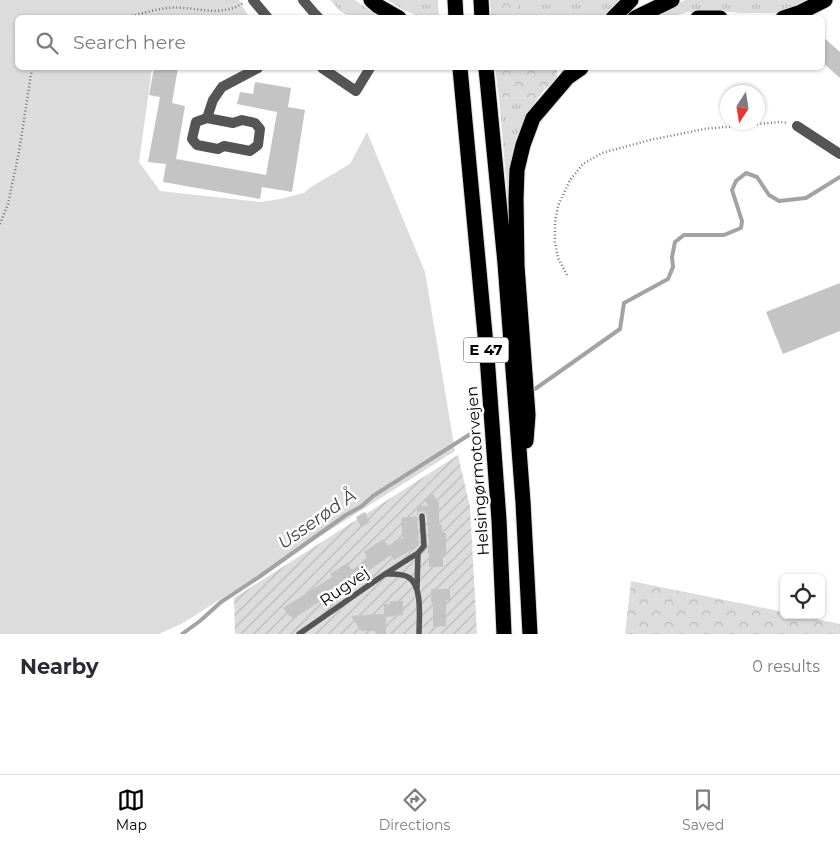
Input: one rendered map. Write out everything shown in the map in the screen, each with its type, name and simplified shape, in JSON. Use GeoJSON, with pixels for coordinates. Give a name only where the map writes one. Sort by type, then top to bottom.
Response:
{"type":"FeatureCollection","features":[{"type":"Feature","properties":{"kind":"highway"},"geometry":{"type":"LineString","coordinates":[[370,0],[394,15]]}},
{"type":"Feature","properties":{"kind":"highway"},"geometry":{"type":"LineString","coordinates":[[455,0],[456,15]]}},
{"type":"Feature","properties":{"kind":"highway"},"geometry":{"type":"LineString","coordinates":[[481,0],[482,15]]}},
{"type":"Feature","properties":{"kind":"highway"},"geometry":{"type":"LineString","coordinates":[[617,15],[631,0]]}},
{"type":"Feature","properties":{"kind":"highway"},"geometry":{"type":"LineString","coordinates":[[641,15],[672,0]]}},
{"type":"Feature","properties":{"kind":"highway"},"geometry":{"type":"LineString","coordinates":[[792,15],[824,0]]}},
{"type":"Feature","properties":{"kind":"highway","name":"Helsingørmotorvejen"},"geometry":{"type":"LineString","coordinates":[[460,70],[487,356],[504,634]]}},
{"type":"Feature","properties":{"kind":"highway","name":"E 47"},"geometry":{"type":"LineString","coordinates":[[486,70],[505,263],[523,502],[530,634]]}},
{"type":"Feature","properties":{"kind":"highway"},"geometry":{"type":"LineString","coordinates":[[523,502],[528,415],[517,266],[517,170],[523,145],[533,118],[568,76],[578,70]]}},
{"type":"Feature","properties":{"kind":"street"},"geometry":{"type":"LineString","coordinates":[[252,0],[265,15]]}},
{"type":"Feature","properties":{"kind":"street"},"geometry":{"type":"LineString","coordinates":[[303,0],[313,15]]}},
{"type":"Feature","properties":{"kind":"street"},"geometry":{"type":"LineString","coordinates":[[207,118],[213,100],[222,87],[254,70]]}},
{"type":"Feature","properties":{"kind":"street"},"geometry":{"type":"LineString","coordinates":[[325,70],[356,91],[369,70]]}},
{"type":"Feature","properties":{"kind":"street"},"geometry":{"type":"LineString","coordinates":[[207,118],[232,123],[242,120],[256,122],[260,129],[258,145],[250,150],[224,146],[218,149],[197,145],[192,139],[196,122],[207,118]]}},
{"type":"Feature","properties":{"kind":"street"},"geometry":{"type":"LineString","coordinates":[[796,126],[840,154]]}},
{"type":"Feature","properties":{"kind":"lane"},"geometry":{"type":"LineString","coordinates":[[385,574],[418,553],[424,546],[422,516]]}},
{"type":"Feature","properties":{"kind":"lane"},"geometry":{"type":"LineString","coordinates":[[418,553],[419,634]]}},
{"type":"Feature","properties":{"kind":"lane","name":"Rugvej"},"geometry":{"type":"LineString","coordinates":[[298,634],[385,574],[398,574],[408,577],[415,584],[417,591]]}},
{"type":"Feature","properties":{"kind":"path"},"geometry":{"type":"LineString","coordinates":[[138,15],[167,8],[220,11],[235,8],[248,0]]}},
{"type":"Feature","properties":{"kind":"path"},"geometry":{"type":"LineString","coordinates":[[0,224],[8,204],[32,70]]}},
{"type":"Feature","properties":{"kind":"path"},"geometry":{"type":"LineString","coordinates":[[567,275],[558,258],[555,242],[555,222],[558,206],[570,180],[583,164],[602,154],[650,140],[704,129],[780,122],[796,126]]}},
{"type":"Feature","properties":{"kind":"green space"},"geometry":{"type":"Polygon","coordinates":[[[0,0],[239,0],[248,15],[15,15],[15,70],[152,70],[139,162],[160,191],[260,202],[304,193],[350,164],[367,132],[425,272],[455,451],[183,623],[159,634],[0,634],[0,0]]]}},
{"type":"Feature","properties":{"kind":"green space"},"geometry":{"type":"Polygon","coordinates":[[[330,0],[355,0],[376,15],[347,15],[330,0]]]}},
{"type":"Feature","properties":{"kind":"green space"},"geometry":{"type":"Polygon","coordinates":[[[387,0],[438,0],[439,15],[415,15],[387,0]]]}},
{"type":"Feature","properties":{"kind":"green space"},"geometry":{"type":"Polygon","coordinates":[[[490,0],[517,0],[517,15],[491,15],[490,0]]]}},
{"type":"Feature","properties":{"kind":"green space"},"geometry":{"type":"Polygon","coordinates":[[[517,0],[624,0],[606,15],[517,15],[517,0]]]}},
{"type":"Feature","properties":{"kind":"green space"},"geometry":{"type":"Polygon","coordinates":[[[685,0],[813,0],[793,9],[774,13],[719,11],[655,15],[685,0]]]}},
{"type":"Feature","properties":{"kind":"green space"},"geometry":{"type":"Polygon","coordinates":[[[495,70],[557,70],[557,79],[538,98],[499,97],[495,70]]]}},
{"type":"Feature","properties":{"kind":"green space"},"geometry":{"type":"Polygon","coordinates":[[[499,97],[538,98],[527,114],[515,150],[509,214],[499,97]]]}},
{"type":"Feature","properties":{"kind":"green space"},"geometry":{"type":"Polygon","coordinates":[[[458,455],[470,507],[477,634],[235,634],[234,598],[458,455]]]}},
{"type":"Feature","properties":{"kind":"green space"},"geometry":{"type":"Polygon","coordinates":[[[631,581],[780,611],[780,619],[816,619],[840,624],[840,634],[625,634],[631,581]]]}},
{"type":"Feature","properties":{"kind":"building"},"geometry":{"type":"Polygon","coordinates":[[[825,39],[840,52],[840,78],[825,65],[825,39]]]}},
{"type":"Feature","properties":{"kind":"building"},"geometry":{"type":"Polygon","coordinates":[[[154,70],[178,70],[172,103],[185,106],[176,159],[266,175],[277,112],[237,104],[240,92],[253,94],[255,82],[291,88],[288,107],[305,110],[292,192],[262,187],[260,199],[163,182],[166,164],[148,162],[160,97],[149,95],[154,70]]]}},
{"type":"Feature","properties":{"kind":"building"},"geometry":{"type":"Polygon","coordinates":[[[840,283],[840,331],[783,354],[766,312],[840,283]]]}},
{"type":"Feature","properties":{"kind":"building"},"geometry":{"type":"Polygon","coordinates":[[[433,494],[439,503],[439,525],[442,525],[442,533],[446,533],[446,556],[443,556],[443,567],[429,567],[427,515],[422,511],[417,516],[417,506],[428,506],[424,499],[433,494]]]}},
{"type":"Feature","properties":{"kind":"building"},"geometry":{"type":"Polygon","coordinates":[[[365,512],[370,522],[361,527],[356,517],[365,512]]]}},
{"type":"Feature","properties":{"kind":"building"},"geometry":{"type":"Polygon","coordinates":[[[417,516],[418,546],[394,560],[391,555],[357,579],[293,619],[283,608],[332,577],[330,574],[347,563],[352,570],[368,559],[364,552],[383,539],[388,546],[403,538],[401,518],[417,516]]]}},
{"type":"Feature","properties":{"kind":"building"},"geometry":{"type":"Polygon","coordinates":[[[431,589],[450,589],[450,600],[446,600],[446,626],[433,627],[431,589]]]}},
{"type":"Feature","properties":{"kind":"building"},"geometry":{"type":"Polygon","coordinates":[[[390,601],[403,601],[403,615],[386,617],[386,634],[376,634],[375,631],[361,631],[351,616],[384,614],[384,604],[390,604],[390,601]]]}},
{"type":"Feature","properties":{"kind":"waterway","name":"Usserød Å"},"geometry":{"type":"LineString","coordinates":[[535,389],[620,329],[624,303],[668,279],[673,267],[672,257],[675,242],[684,235],[724,235],[741,228],[742,221],[732,190],[736,181],[746,173],[757,177],[769,195],[779,201],[806,198],[840,177]]}},
{"type":"Feature","properties":{"kind":"waterway","name":"Usserød Å"},"geometry":{"type":"LineString","coordinates":[[182,634],[221,602],[346,515],[362,506],[373,496],[472,433]]}}]}
